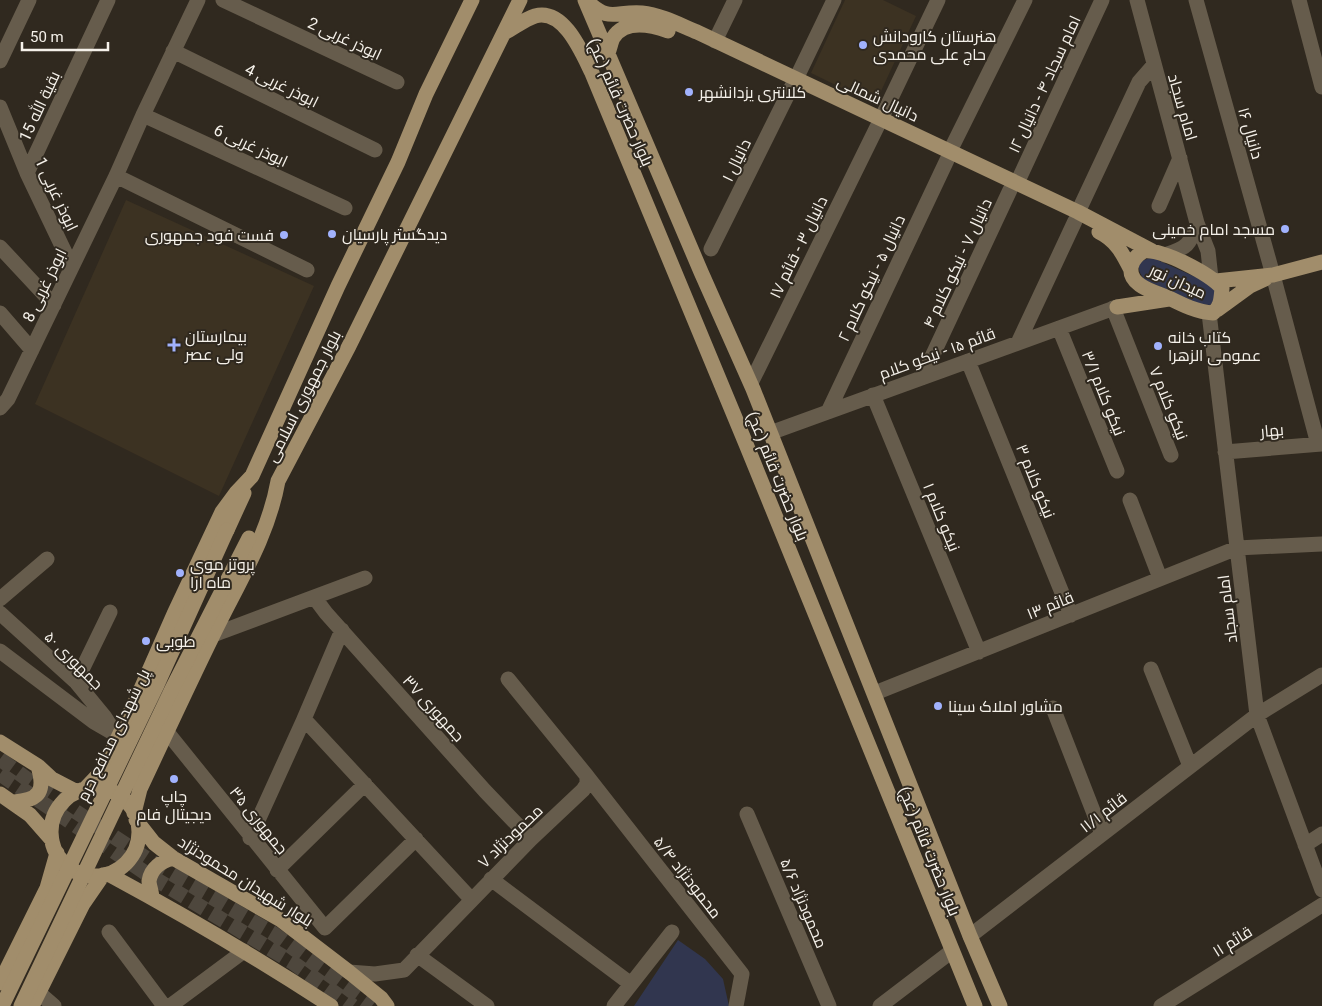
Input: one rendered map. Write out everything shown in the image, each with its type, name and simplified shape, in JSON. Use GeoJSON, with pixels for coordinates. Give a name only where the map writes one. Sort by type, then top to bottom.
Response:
{"type":"FeatureCollection","features":[{"type":"Feature","properties":{"kind":"main road","name":"بلوار جمهوری اسلامی"},"geometry":{"type":"LineString","coordinates":[[80,791],[102,771],[222,512],[252,476],[342,278],[398,162],[426,94],[472,0]]}},
{"type":"Feature","properties":{"kind":"main road","name":"بلوار جمهوری اسلامی"},"geometry":{"type":"LineString","coordinates":[[135,817],[140,789],[213,634],[263,535],[274,504],[278,481],[349,346],[520,0]]}},
{"type":"Feature","properties":{"kind":"main road","name":"بلوار حضرت قائم (عج)"},"geometry":{"type":"LineString","coordinates":[[586,0],[701,272],[751,383],[970,936],[1000,1006]]}},
{"type":"Feature","properties":{"kind":"main road","name":"دانیال شمالی"},"geometry":{"type":"LineString","coordinates":[[586,0],[597,11],[606,15],[641,13],[663,18],[673,27],[695,39],[794,82]]}},
{"type":"Feature","properties":{"kind":"main road","name":"بلوار حضرت قائم (عج)"},"geometry":{"type":"LineString","coordinates":[[504,33],[536,16],[550,16],[563,25],[576,40],[592,73],[746,444],[974,1006]]}},
{"type":"Feature","properties":{"kind":"main road","name":"دانیال شمالی"},"geometry":{"type":"LineString","coordinates":[[608,53],[613,38],[621,30],[634,25],[673,27],[715,41],[879,123],[1077,217],[1158,253]]}},
{"type":"Feature","properties":{"kind":"main road","name":"دانیال شمالی"},"geometry":{"type":"LineString","coordinates":[[1077,217],[1113,242],[1121,251],[1131,273]]}},
{"type":"Feature","properties":{"kind":"main road","name":"میدان نور"},"geometry":{"type":"LineString","coordinates":[[1144,251],[1158,253],[1213,279],[1222,288],[1221,302],[1213,311],[1201,313],[1140,285],[1131,273],[1132,261],[1144,251]]}},
{"type":"Feature","properties":{"kind":"main road"},"geometry":{"type":"LineString","coordinates":[[1213,279],[1273,274],[1322,262]]}},
{"type":"Feature","properties":{"kind":"main road"},"geometry":{"type":"LineString","coordinates":[[1115,307],[1125,299],[1131,273]]}},
{"type":"Feature","properties":{"kind":"main road"},"geometry":{"type":"LineString","coordinates":[[1213,311],[1250,286],[1273,274]]}},
{"type":"Feature","properties":{"kind":"main road"},"geometry":{"type":"LineString","coordinates":[[1115,307],[1170,299]]}},
{"type":"Feature","properties":{"kind":"main road"},"geometry":{"type":"LineString","coordinates":[[746,444],[770,433]]}},
{"type":"Feature","properties":{"kind":"main road","name":"پل شهدای مدافع حرم"},"geometry":{"type":"LineString","coordinates":[[2,1006],[157,685],[252,476]]}},
{"type":"Feature","properties":{"kind":"main road","name":"پل شهدای مدافع حرم"},"geometry":{"type":"LineString","coordinates":[[21,1006],[172,689],[278,481]]}},
{"type":"Feature","properties":{"kind":"main road"},"geometry":{"type":"LineString","coordinates":[[0,742],[38,766],[52,779],[80,791]]}},
{"type":"Feature","properties":{"kind":"main road"},"geometry":{"type":"LineString","coordinates":[[14,802],[30,801],[40,789],[42,781],[38,766]]}},
{"type":"Feature","properties":{"kind":"main road"},"geometry":{"type":"LineString","coordinates":[[102,771],[118,785],[128,790],[140,789]]}},
{"type":"Feature","properties":{"kind":"main road"},"geometry":{"type":"LineString","coordinates":[[0,794],[30,815],[54,847],[64,864],[82,874],[105,874],[122,867],[130,858],[138,837],[135,817],[129,805],[110,791],[99,789],[80,791],[67,798],[54,815],[51,826],[54,847],[51,879],[0,983]]}},
{"type":"Feature","properties":{"kind":"main road","name":"بلوار شهیدان محمودنژاد"},"geometry":{"type":"LineString","coordinates":[[135,817],[154,843],[173,858],[281,920],[349,972],[381,998],[387,1006]]}},
{"type":"Feature","properties":{"kind":"main road"},"geometry":{"type":"LineString","coordinates":[[152,898],[149,881],[154,870],[162,861],[173,858]]}},
{"type":"Feature","properties":{"kind":"main road"},"geometry":{"type":"LineString","coordinates":[[105,874],[152,898],[244,951],[331,1006]]}},
{"type":"Feature","properties":{"kind":"main road"},"geometry":{"type":"LineString","coordinates":[[36,999],[84,904],[105,874]]}},
{"type":"Feature","properties":{"kind":"main road"},"geometry":{"type":"LineString","coordinates":[[36,911],[46,909],[57,912],[73,926]]}},
{"type":"Feature","properties":{"kind":"main road"},"geometry":{"type":"LineString","coordinates":[[952,951],[970,936]]}},
{"type":"Feature","properties":{"kind":"street"},"geometry":{"type":"LineString","coordinates":[[0,61],[29,0]]}},
{"type":"Feature","properties":{"kind":"street","name":"بقیة الله 15"},"geometry":{"type":"LineString","coordinates":[[27,173],[108,0]]}},
{"type":"Feature","properties":{"kind":"street","name":"ابوذر غربی 8"},"geometry":{"type":"LineString","coordinates":[[2,399],[32,350],[198,0]]}},
{"type":"Feature","properties":{"kind":"street","name":"ابوذر غربی 2"},"geometry":{"type":"LineString","coordinates":[[223,0],[397,82]]}},
{"type":"Feature","properties":{"kind":"street"},"geometry":{"type":"LineString","coordinates":[[715,41],[735,0]]}},
{"type":"Feature","properties":{"kind":"street","name":"دانیال ۱"},"geometry":{"type":"LineString","coordinates":[[711,249],[834,0]]}},
{"type":"Feature","properties":{"kind":"street","name":"دانیال ۳ - قائم ۱۷"},"geometry":{"type":"LineString","coordinates":[[751,383],[938,0]]}},
{"type":"Feature","properties":{"kind":"street","name":"دانیال ۵ - نیکو کلام ۲"},"geometry":{"type":"LineString","coordinates":[[828,412],[1025,0]]}},
{"type":"Feature","properties":{"kind":"street","name":"امام سجاد ۴ - دانیال ۱۲"},"geometry":{"type":"LineString","coordinates":[[1014,187],[1102,0]]}},
{"type":"Feature","properties":{"kind":"street","name":"امام سجاد"},"geometry":{"type":"LineString","coordinates":[[1136,0],[1197,223],[1208,251],[1213,279]]}},
{"type":"Feature","properties":{"kind":"street","name":"دانیال ۱۶"},"geometry":{"type":"LineString","coordinates":[[1196,0],[1320,444]]}},
{"type":"Feature","properties":{"kind":"street"},"geometry":{"type":"LineString","coordinates":[[1299,0],[1322,87]]}},
{"type":"Feature","properties":{"kind":"street","name":"ابوذر غربی 4"},"geometry":{"type":"LineString","coordinates":[[173,51],[375,150]]}},
{"type":"Feature","properties":{"kind":"street"},"geometry":{"type":"LineString","coordinates":[[1018,343],[1139,82],[1153,66]]}},
{"type":"Feature","properties":{"kind":"street","name":"ابوذر غربی 1"},"geometry":{"type":"LineString","coordinates":[[0,107],[27,173],[72,267]]}},
{"type":"Feature","properties":{"kind":"street","name":"ابوذر غربی 6"},"geometry":{"type":"LineString","coordinates":[[143,115],[345,208]]}},
{"type":"Feature","properties":{"kind":"street"},"geometry":{"type":"LineString","coordinates":[[1159,206],[1180,158]]}},
{"type":"Feature","properties":{"kind":"street"},"geometry":{"type":"LineString","coordinates":[[116,176],[308,270]]}},
{"type":"Feature","properties":{"kind":"street","name":"دانیال ۷ - نیکو کلام ۴"},"geometry":{"type":"LineString","coordinates":[[922,378],[1014,187]]}},
{"type":"Feature","properties":{"kind":"street"},"geometry":{"type":"LineString","coordinates":[[1158,253],[1181,250],[1189,244],[1197,223]]}},
{"type":"Feature","properties":{"kind":"street"},"geometry":{"type":"LineString","coordinates":[[0,247],[54,305]]}},
{"type":"Feature","properties":{"kind":"street","name":"قائم ۱۵ - نیکو کلام"},"geometry":{"type":"LineString","coordinates":[[770,433],[1115,307]]}},
{"type":"Feature","properties":{"kind":"street","name":"نیکو کلام ٧"},"geometry":{"type":"LineString","coordinates":[[1115,307],[1171,455]]}},
{"type":"Feature","properties":{"kind":"street","name":"امام سجاد"},"geometry":{"type":"LineString","coordinates":[[1213,311],[1225,452],[1257,715],[1322,890]]}},
{"type":"Feature","properties":{"kind":"street"},"geometry":{"type":"LineString","coordinates":[[0,313],[32,350]]}},
{"type":"Feature","properties":{"kind":"street","name":"نیکو کلام ۳/۱"},"geometry":{"type":"LineString","coordinates":[[1059,328],[1117,471]]}},
{"type":"Feature","properties":{"kind":"street","name":"نیکو کلام ۳"},"geometry":{"type":"LineString","coordinates":[[968,361],[1071,615]]}},
{"type":"Feature","properties":{"kind":"street","name":"نیکو کلام ۱"},"geometry":{"type":"LineString","coordinates":[[873,396],[979,652]]}},
{"type":"Feature","properties":{"kind":"street","name":"بهار"},"geometry":{"type":"LineString","coordinates":[[1225,452],[1320,444]]}},
{"type":"Feature","properties":{"kind":"street"},"geometry":{"type":"LineString","coordinates":[[1130,500],[1160,578]]}},
{"type":"Feature","properties":{"kind":"street","name":"قائم ۱۳"},"geometry":{"type":"LineString","coordinates":[[875,693],[1237,548],[1322,544]]}},
{"type":"Feature","properties":{"kind":"street"},"geometry":{"type":"LineString","coordinates":[[0,599],[47,559]]}},
{"type":"Feature","properties":{"kind":"street"},"geometry":{"type":"LineString","coordinates":[[213,634],[365,578]]}},
{"type":"Feature","properties":{"kind":"street","name":"جمهوری ۳۷"},"geometry":{"type":"LineString","coordinates":[[314,597],[485,791],[531,839]]}},
{"type":"Feature","properties":{"kind":"street"},"geometry":{"type":"LineString","coordinates":[[76,682],[110,612]]}},
{"type":"Feature","properties":{"kind":"street","name":"جمهوری ۵۰"},"geometry":{"type":"LineString","coordinates":[[0,614],[76,682],[104,716],[118,737]]}},
{"type":"Feature","properties":{"kind":"street"},"geometry":{"type":"LineString","coordinates":[[250,838],[342,630]]}},
{"type":"Feature","properties":{"kind":"street"},"geometry":{"type":"LineString","coordinates":[[0,651],[94,722],[118,737]]}},
{"type":"Feature","properties":{"kind":"street"},"geometry":{"type":"LineString","coordinates":[[1151,669],[1190,766]]}},
{"type":"Feature","properties":{"kind":"street","name":"قائم ۱۱/۱"},"geometry":{"type":"LineString","coordinates":[[970,936],[1257,715],[1322,675]]}},
{"type":"Feature","properties":{"kind":"street"},"geometry":{"type":"LineString","coordinates":[[508,679],[587,776]]}},
{"type":"Feature","properties":{"kind":"street"},"geometry":{"type":"LineString","coordinates":[[1053,708],[1102,834]]}},
{"type":"Feature","properties":{"kind":"street"},"geometry":{"type":"LineString","coordinates":[[304,718],[472,899]]}},
{"type":"Feature","properties":{"kind":"street","name":"جمهوری ۳۵"},"geometry":{"type":"LineString","coordinates":[[167,732],[250,838],[325,928],[416,839]]}},
{"type":"Feature","properties":{"kind":"street","name":"محمودنژاد ۷"},"geometry":{"type":"LineString","coordinates":[[349,972],[375,974],[404,970],[491,879],[583,790],[587,784],[587,776]]}},
{"type":"Feature","properties":{"kind":"street","name":"محمودنژاد ۵/۴"},"geometry":{"type":"LineString","coordinates":[[587,776],[742,974],[736,1006]]}},
{"type":"Feature","properties":{"kind":"street"},"geometry":{"type":"LineString","coordinates":[[277,870],[365,784]]}},
{"type":"Feature","properties":{"kind":"street","name":"محمودنژاد ۵/۶"},"geometry":{"type":"LineString","coordinates":[[747,814],[829,1006]]}},
{"type":"Feature","properties":{"kind":"street"},"geometry":{"type":"LineString","coordinates":[[1305,845],[1322,834]]}},
{"type":"Feature","properties":{"kind":"street"},"geometry":{"type":"LineString","coordinates":[[491,879],[631,984]]}},
{"type":"Feature","properties":{"kind":"street","name":"قائم ۱۱"},"geometry":{"type":"LineString","coordinates":[[1161,1006],[1322,905]]}},
{"type":"Feature","properties":{"kind":"street"},"geometry":{"type":"LineString","coordinates":[[109,932],[164,1006]]}},
{"type":"Feature","properties":{"kind":"street"},"geometry":{"type":"LineString","coordinates":[[614,1006],[672,932]]}},
{"type":"Feature","properties":{"kind":"street"},"geometry":{"type":"LineString","coordinates":[[170,1006],[244,951]]}},
{"type":"Feature","properties":{"kind":"street"},"geometry":{"type":"LineString","coordinates":[[880,1006],[952,951]]}},
{"type":"Feature","properties":{"kind":"street"},"geometry":{"type":"LineString","coordinates":[[417,955],[487,1006]]}},
{"type":"Feature","properties":{"kind":"street"},"geometry":{"type":"LineString","coordinates":[[36,999],[54,1006]]}},
{"type":"Feature","properties":{"kind":"shaded area","name":"هنرستان کارودانش حاج علی محمدی"},"geometry":{"type":"Polygon","coordinates":[[[845,0],[883,0],[916,16],[875,104],[811,73],[845,0]]]}},
{"type":"Feature","properties":{"kind":"shaded area","name":"بیمارستان ولی عصر"},"geometry":{"type":"Polygon","coordinates":[[[126,200],[314,286],[219,496],[35,404],[126,200]]]}},
{"type":"Feature","properties":{"kind":"shaded area"},"geometry":{"type":"Polygon","coordinates":[[[1153,258],[1211,284],[1215,291],[1215,301],[1210,305],[1199,304],[1145,280],[1140,272],[1139,265],[1144,260],[1153,258]]]}},
{"type":"Feature","properties":{"kind":"shaded area"},"geometry":{"type":"Polygon","coordinates":[[[678,940],[705,959],[723,979],[729,1006],[634,1006],[678,940]]]}},
{"type":"Feature","properties":{"kind":"tunnel"},"geometry":{"type":"LineString","coordinates":[[0,759],[31,782],[152,862],[274,934],[372,1006]]}},
{"type":"Feature","properties":{"kind":"tunnel"},"geometry":{"type":"LineString","coordinates":[[0,774],[147,874],[292,962],[353,1006]]}},
{"type":"Feature","properties":{"kind":"place","name":"هنرستان کارودانش حاج علی محمدی"},"geometry":{"type":"Point","coordinates":[863,45]}},
{"type":"Feature","properties":{"kind":"place","name":"کلانتری یزدانشهر"},"geometry":{"type":"Point","coordinates":[689,92]}},
{"type":"Feature","properties":{"kind":"place","name":"مسجد امام خمینی"},"geometry":{"type":"Point","coordinates":[1285,229]}},
{"type":"Feature","properties":{"kind":"place","name":"دیدگستر پارسیان"},"geometry":{"type":"Point","coordinates":[332,234]}},
{"type":"Feature","properties":{"kind":"place","name":"فست فود جمهوری"},"geometry":{"type":"Point","coordinates":[284,235]}},
{"type":"Feature","properties":{"kind":"place","name":"بیمارستان ولی عصر"},"geometry":{"type":"Point","coordinates":[174,345]}},
{"type":"Feature","properties":{"kind":"place","name":"کتاب خانه عمومی الزهرا"},"geometry":{"type":"Point","coordinates":[1158,346]}},
{"type":"Feature","properties":{"kind":"place","name":"پروتز موی ماه ارا"},"geometry":{"type":"Point","coordinates":[180,573]}},
{"type":"Feature","properties":{"kind":"place","name":"طوبی"},"geometry":{"type":"Point","coordinates":[146,641]}},
{"type":"Feature","properties":{"kind":"place","name":"مشاور املاک سینا"},"geometry":{"type":"Point","coordinates":[938,706]}},
{"type":"Feature","properties":{"kind":"place","name":"چاپ دیجیتال فام"},"geometry":{"type":"Point","coordinates":[174,779]}}]}
